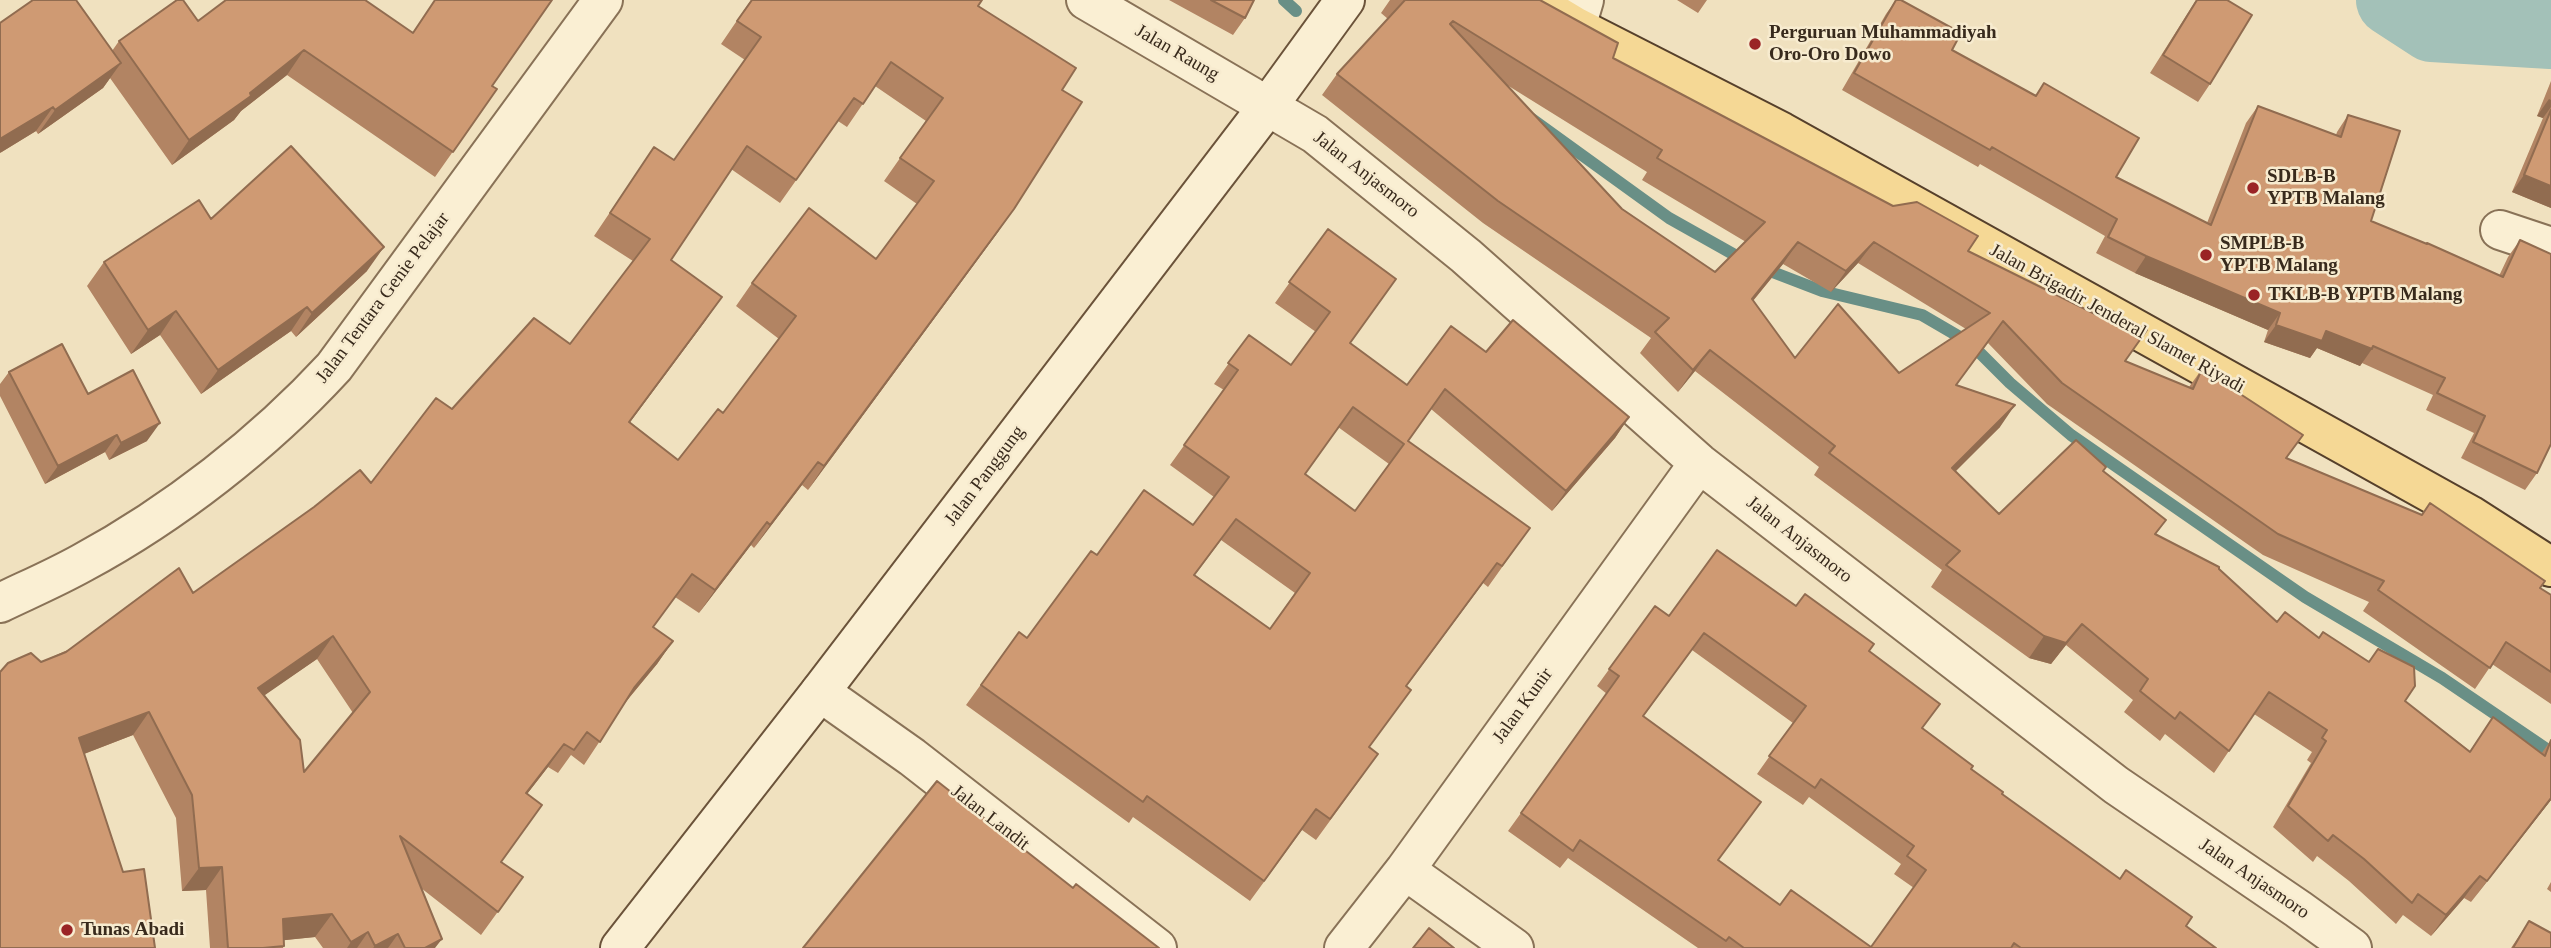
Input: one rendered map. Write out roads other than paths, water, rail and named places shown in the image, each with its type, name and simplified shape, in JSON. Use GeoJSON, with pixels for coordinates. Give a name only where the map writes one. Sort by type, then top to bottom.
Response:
{"type":"FeatureCollection","features":[{"type":"Feature","properties":{"kind":"main road","name":"Jalan Brigadir Jenderal Slamet Riyadi"},"geometry":{"type":"LineString","coordinates":[[1531,0],[1580,14],[1794,139],[2470,515],[2551,567]]}},
{"type":"Feature","properties":{"kind":"street","name":"Jalan Tentara Genie Pelajar"},"geometry":{"type":"LineString","coordinates":[[0,603],[83,563],[159,515],[217,473],[298,407],[334,367],[603,0]]}},
{"type":"Feature","properties":{"kind":"street","name":"Jalan Raung"},"geometry":{"type":"LineString","coordinates":[[1086,0],[1268,106]]}},
{"type":"Feature","properties":{"kind":"street","name":"Jalan Panggung"},"geometry":{"type":"LineString","coordinates":[[620,948],[820,692],[1268,106],[1345,0]]}},
{"type":"Feature","properties":{"kind":"street","name":"Jalan Anjasmoro"},"geometry":{"type":"LineString","coordinates":[[1268,106],[1315,134],[1466,256],[1699,463],[2116,785],[2352,948]]}},
{"type":"Feature","properties":{"kind":"street"},"geometry":{"type":"LineString","coordinates":[[2500,230],[2551,247]]}},
{"type":"Feature","properties":{"kind":"street","name":"Jalan Kunir"},"geometry":{"type":"LineString","coordinates":[[1344,948],[1405,870],[1699,463]]}},
{"type":"Feature","properties":{"kind":"street","name":"Jalan Landit"},"geometry":{"type":"LineString","coordinates":[[820,692],[912,757],[1157,948]]}},
{"type":"Feature","properties":{"kind":"street"},"geometry":{"type":"LineString","coordinates":[[1405,870],[1514,948]]}},
{"type":"Feature","properties":{"kind":"waterway"},"geometry":{"type":"LineString","coordinates":[[1284,0],[1296,11]]}},
{"type":"Feature","properties":{"kind":"waterway"},"geometry":{"type":"LineString","coordinates":[[2392,0],[2432,26],[2551,33]]}},
{"type":"Feature","properties":{"kind":"waterway"},"geometry":{"type":"LineString","coordinates":[[1532,119],[1669,218],[1749,263],[1822,291],[1922,315],[1970,343],[2010,383],[2071,435],[2305,597],[2442,678],[2551,752]]}},
{"type":"Feature","properties":{"kind":"place","name":"Perguruan Muhammadiyah Oro-Oro Dowo"},"geometry":{"type":"Point","coordinates":[1755,44]}},
{"type":"Feature","properties":{"kind":"place","name":"SDLB-B YPTB Malang"},"geometry":{"type":"Point","coordinates":[2253,188]}},
{"type":"Feature","properties":{"kind":"place","name":"SMPLB-B YPTB Malang"},"geometry":{"type":"Point","coordinates":[2206,255]}},
{"type":"Feature","properties":{"kind":"place","name":"TKLB-B YPTB Malang"},"geometry":{"type":"Point","coordinates":[2254,295]}},
{"type":"Feature","properties":{"kind":"place","name":"Tunas Abadi"},"geometry":{"type":"Point","coordinates":[67,930]}}]}
